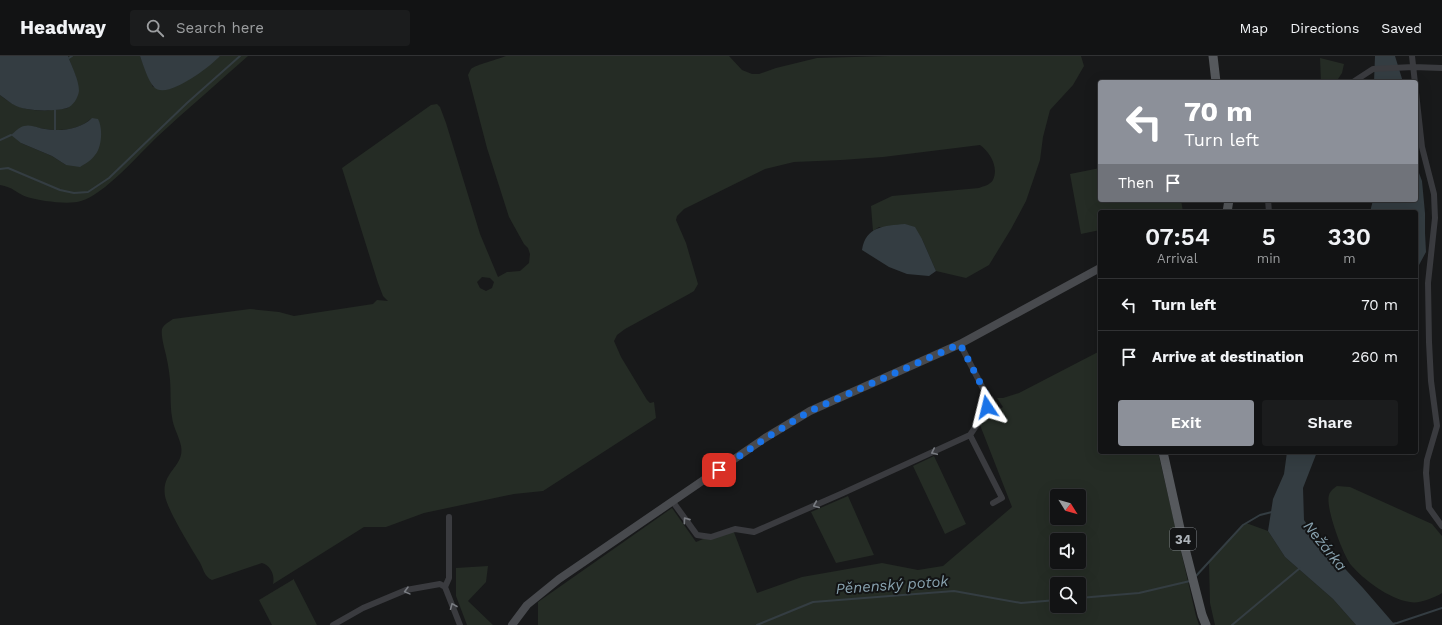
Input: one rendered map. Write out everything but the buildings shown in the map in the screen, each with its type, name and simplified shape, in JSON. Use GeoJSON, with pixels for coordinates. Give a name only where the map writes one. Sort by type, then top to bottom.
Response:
{"type":"FeatureCollection","features":[{"type":"Feature","properties":{"kind":"main road"},"geometry":{"type":"LineString","coordinates":[[1213,56],[1216,80]]}},
{"type":"Feature","properties":{"kind":"main road","name":"34"},"geometry":{"type":"LineString","coordinates":[[1163,454],[1181,533],[1202,615],[1206,625]]}},
{"type":"Feature","properties":{"kind":"street"},"geometry":{"type":"LineString","coordinates":[[1412,56],[1415,80]]}},
{"type":"Feature","properties":{"kind":"street"},"geometry":{"type":"LineString","coordinates":[[1356,80],[1373,69],[1405,67],[1442,68]]}},
{"type":"Feature","properties":{"kind":"street"},"geometry":{"type":"LineString","coordinates":[[1418,104],[1422,147],[1434,200],[1435,218],[1428,283],[1430,381],[1437,426],[1427,460],[1426,474],[1429,508],[1442,526]]}},
{"type":"Feature","properties":{"kind":"street"},"geometry":{"type":"LineString","coordinates":[[512,625],[527,604],[559,579],[766,438],[810,411],[960,344],[1098,269]]}},
{"type":"Feature","properties":{"kind":"street"},"geometry":{"type":"LineString","coordinates":[[673,502],[697,535],[711,537],[735,529],[754,532],[970,435],[987,407],[987,396],[960,344]]}},
{"type":"Feature","properties":{"kind":"street"},"geometry":{"type":"LineString","coordinates":[[970,435],[1002,498],[993,503]]}},
{"type":"Feature","properties":{"kind":"street"},"geometry":{"type":"LineString","coordinates":[[445,587],[449,578],[449,517]]}},
{"type":"Feature","properties":{"kind":"street"},"geometry":{"type":"LineString","coordinates":[[333,625],[363,608],[406,590],[440,584],[445,587],[460,625]]}},
{"type":"Feature","properties":{"kind":"shaded area"},"geometry":{"type":"Polygon","coordinates":[[[0,56],[68,56],[79,87],[78,94],[73,104],[63,109],[31,110],[12,104],[0,95],[0,56]]]}},
{"type":"Feature","properties":{"kind":"shaded area"},"geometry":{"type":"Polygon","coordinates":[[[68,56],[140,56],[153,87],[220,56],[248,56],[157,137],[110,183],[90,197],[81,201],[62,203],[39,200],[27,197],[8,187],[0,185],[0,95],[16,105],[32,110],[68,108],[76,77],[68,56]],[[92,118],[78,127],[70,129],[54,130],[30,126],[21,143],[52,156],[66,165],[92,118]]]}},
{"type":"Feature","properties":{"kind":"shaded area"},"geometry":{"type":"Polygon","coordinates":[[[140,56],[220,56],[208,67],[178,86],[160,90],[154,87],[150,81],[140,56]]]}},
{"type":"Feature","properties":{"kind":"shaded area"},"geometry":{"type":"Polygon","coordinates":[[[506,56],[729,56],[742,70],[752,74],[759,74],[776,68],[817,58],[889,56],[1081,56],[1084,66],[1073,85],[1050,110],[1043,137],[1040,160],[1026,201],[989,265],[966,278],[936,271],[922,239],[879,227],[873,231],[871,206],[892,196],[979,188],[989,184],[992,182],[995,175],[994,165],[990,156],[980,145],[883,157],[794,162],[765,169],[684,209],[677,216],[676,220],[686,243],[698,284],[694,291],[625,329],[617,335],[614,341],[621,357],[647,400],[650,403],[654,402],[656,418],[543,491],[514,494],[424,513],[386,527],[364,527],[273,584],[272,571],[268,566],[262,563],[212,580],[209,579],[185,538],[165,496],[166,481],[180,459],[181,446],[172,417],[170,376],[162,336],[163,327],[173,319],[250,309],[279,312],[294,316],[373,304],[377,300],[388,301],[383,296],[378,283],[342,168],[431,105],[437,104],[440,107],[446,123],[480,234],[498,277],[507,272],[520,271],[529,263],[530,254],[528,248],[524,244],[509,217],[487,148],[468,75],[473,67],[506,56]],[[482,277],[477,282],[480,288],[486,291],[492,288],[494,282],[490,278],[482,277]]]}},
{"type":"Feature","properties":{"kind":"shaded area"},"geometry":{"type":"Polygon","coordinates":[[[1375,56],[1395,56],[1402,80],[1374,80],[1375,56]]]}},
{"type":"Feature","properties":{"kind":"shaded area"},"geometry":{"type":"Polygon","coordinates":[[[1320,58],[1344,64],[1342,73],[1337,80],[1321,80],[1320,58]]]}},
{"type":"Feature","properties":{"kind":"shaded area"},"geometry":{"type":"Polygon","coordinates":[[[92,118],[98,119],[101,127],[99,147],[94,157],[80,167],[66,165],[52,156],[21,143],[11,135],[19,128],[24,126],[51,130],[70,129],[82,125],[92,118]]]}},
{"type":"Feature","properties":{"kind":"shaded area"},"geometry":{"type":"Polygon","coordinates":[[[1098,168],[1098,202],[1181,202],[1183,210],[1098,210],[1098,230],[1081,234],[1070,174],[1098,168]]]}},
{"type":"Feature","properties":{"kind":"shaded area"},"geometry":{"type":"Polygon","coordinates":[[[1418,170],[1422,181],[1426,252],[1418,266],[1418,210],[1370,210],[1372,202],[1418,202],[1418,170]]]}},
{"type":"Feature","properties":{"kind":"shaded area"},"geometry":{"type":"Polygon","coordinates":[[[905,224],[915,227],[922,239],[936,271],[929,276],[907,274],[889,267],[862,250],[867,236],[872,232],[883,227],[905,224]]]}},
{"type":"Feature","properties":{"kind":"shaded area"},"geometry":{"type":"Polygon","coordinates":[[[1098,352],[1098,454],[1158,454],[1199,625],[538,625],[538,602],[672,508],[696,542],[732,527],[757,593],[802,577],[882,563],[918,570],[943,566],[1012,507],[980,425],[988,417],[1003,407],[997,398],[1003,398],[1019,393],[1098,352]]]}},
{"type":"Feature","properties":{"kind":"shaded area"},"geometry":{"type":"Polygon","coordinates":[[[1287,454],[1316,454],[1303,488],[1304,520],[1317,539],[1395,625],[1356,625],[1333,599],[1285,557],[1268,531],[1273,499],[1284,474],[1287,454]]]}},
{"type":"Feature","properties":{"kind":"shaded area"},"geometry":{"type":"Polygon","coordinates":[[[934,456],[966,524],[945,534],[913,466],[934,456]]]}},
{"type":"Feature","properties":{"kind":"shaded area"},"geometry":{"type":"Polygon","coordinates":[[[1337,486],[1350,487],[1432,524],[1442,536],[1442,593],[1431,599],[1418,602],[1402,600],[1386,593],[1370,583],[1356,571],[1344,552],[1332,520],[1328,501],[1331,491],[1337,486]]]}},
{"type":"Feature","properties":{"kind":"shaded area"},"geometry":{"type":"Polygon","coordinates":[[[848,496],[874,555],[836,563],[811,512],[848,496]]]}},
{"type":"Feature","properties":{"kind":"shaded area"},"geometry":{"type":"Polygon","coordinates":[[[1246,523],[1268,531],[1285,557],[1333,599],[1356,625],[1215,625],[1210,603],[1209,562],[1246,523]]]}},
{"type":"Feature","properties":{"kind":"shaded area"},"geometry":{"type":"Polygon","coordinates":[[[488,566],[486,582],[468,601],[493,625],[467,625],[456,596],[456,568],[488,566]]]}},
{"type":"Feature","properties":{"kind":"shaded area"},"geometry":{"type":"Polygon","coordinates":[[[294,579],[317,625],[272,625],[259,600],[294,579]]]}},
{"type":"Feature","properties":{"kind":"waterway"},"geometry":{"type":"LineString","coordinates":[[0,169],[8,168],[60,190],[74,193],[88,192],[109,178],[187,103],[240,56]]}},
{"type":"Feature","properties":{"kind":"waterway"},"geometry":{"type":"LineString","coordinates":[[55,110],[55,130]]}},
{"type":"Feature","properties":{"kind":"waterway"},"geometry":{"type":"LineString","coordinates":[[0,140],[11,135]]}},
{"type":"Feature","properties":{"kind":"waterway","name":"Pěnenský potok"},"geometry":{"type":"LineString","coordinates":[[1195,577],[1243,525],[1260,515],[1272,512]]}},
{"type":"Feature","properties":{"kind":"waterway"},"geometry":{"type":"LineString","coordinates":[[1232,625],[1300,568]]}},
{"type":"Feature","properties":{"kind":"waterway","name":"Pěnenský potok"},"geometry":{"type":"LineString","coordinates":[[1086,597],[1139,593],[1190,581]]}},
{"type":"Feature","properties":{"kind":"waterway","name":"Pěnenský potok"},"geometry":{"type":"LineString","coordinates":[[757,625],[813,602],[954,591],[1021,603],[1050,601]]}},
{"type":"Feature","properties":{"kind":"waterway"},"geometry":{"type":"LineString","coordinates":[[1392,624],[1442,608]]}},
{"type":"Feature","properties":{"kind":"route"},"geometry":{"type":"LineString","coordinates":[[719,470],[766,438],[810,411],[960,344],[972,364],[987,396],[987,407]]}},
{"type":"Feature","properties":{"kind":"water label","name":"Nežárka"},"geometry":{"type":"Point","coordinates":[1325,546]}}]}
